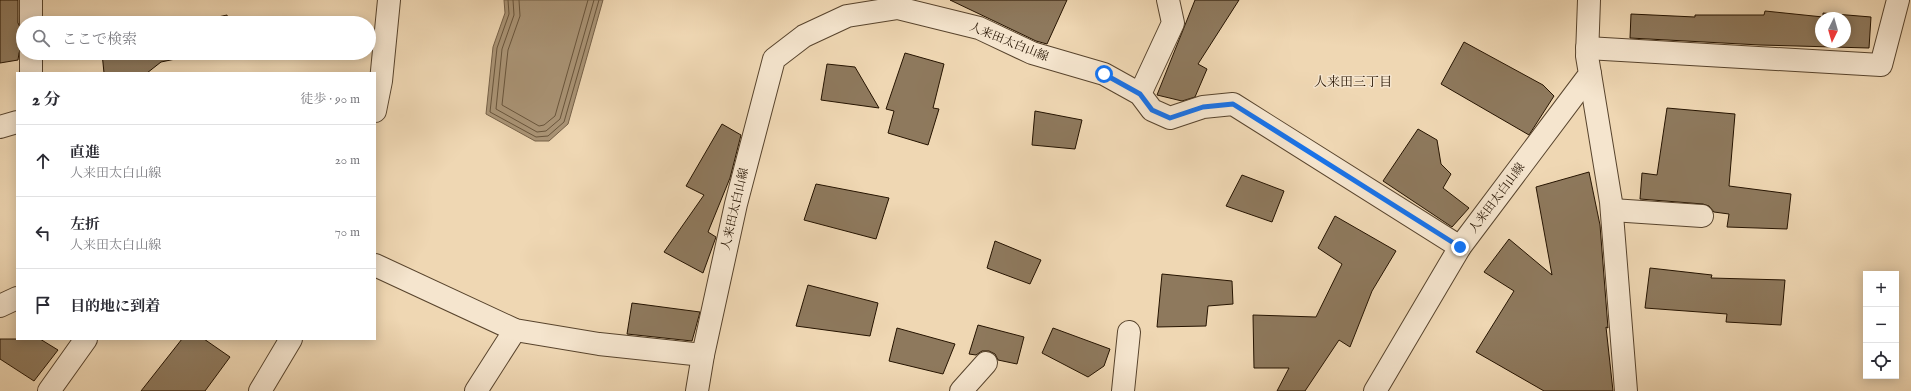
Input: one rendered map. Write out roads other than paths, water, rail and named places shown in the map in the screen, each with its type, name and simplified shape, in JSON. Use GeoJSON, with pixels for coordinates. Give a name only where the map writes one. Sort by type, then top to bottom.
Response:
{"type":"FeatureCollection","features":[{"type":"Feature","properties":{"kind":"street"},"geometry":{"type":"LineString","coordinates":[[31,0],[31,16]]}},
{"type":"Feature","properties":{"kind":"street"},"geometry":{"type":"LineString","coordinates":[[376,106],[381,81],[389,0]]}},
{"type":"Feature","properties":{"kind":"street"},"geometry":{"type":"LineString","coordinates":[[1140,94],[1173,23],[1168,0]]}},
{"type":"Feature","properties":{"kind":"street"},"geometry":{"type":"LineString","coordinates":[[1589,0],[1587,48],[1612,210],[1626,391]]}},
{"type":"Feature","properties":{"kind":"street"},"geometry":{"type":"LineString","coordinates":[[1587,48],[1881,65],[1898,0]]}},
{"type":"Feature","properties":{"kind":"street","name":"人来田太白山線"},"geometry":{"type":"LineString","coordinates":[[697,391],[702,356],[736,204],[774,59],[804,36],[847,16],[898,8],[979,28],[1032,53],[1104,74],[1140,94],[1152,110],[1170,118],[1203,107],[1233,104],[1460,247],[1590,74]]}},
{"type":"Feature","properties":{"kind":"street"},"geometry":{"type":"LineString","coordinates":[[31,60],[31,72]]}},
{"type":"Feature","properties":{"kind":"street"},"geometry":{"type":"LineString","coordinates":[[0,127],[16,122]]}},
{"type":"Feature","properties":{"kind":"street"},"geometry":{"type":"LineString","coordinates":[[1612,210],[1702,216]]}},
{"type":"Feature","properties":{"kind":"street"},"geometry":{"type":"LineString","coordinates":[[1375,391],[1460,247]]}},
{"type":"Feature","properties":{"kind":"street"},"geometry":{"type":"LineString","coordinates":[[376,265],[516,330],[599,344],[702,356]]}},
{"type":"Feature","properties":{"kind":"street"},"geometry":{"type":"LineString","coordinates":[[0,306],[16,298]]}},
{"type":"Feature","properties":{"kind":"street"},"geometry":{"type":"LineString","coordinates":[[476,391],[516,330]]}},
{"type":"Feature","properties":{"kind":"street"},"geometry":{"type":"LineString","coordinates":[[1123,391],[1130,332]]}},
{"type":"Feature","properties":{"kind":"street"},"geometry":{"type":"LineString","coordinates":[[49,391],[85,340]]}},
{"type":"Feature","properties":{"kind":"street"},"geometry":{"type":"LineString","coordinates":[[260,391],[290,340]]}},
{"type":"Feature","properties":{"kind":"street"},"geometry":{"type":"LineString","coordinates":[[962,391],[986,363]]}},
{"type":"Feature","properties":{"kind":"water"},"geometry":{"type":"Polygon","coordinates":[[[504,0],[603,0],[568,124],[549,141],[535,141],[486,114],[493,47],[505,13],[504,0]]]}},
{"type":"Feature","properties":{"kind":"district","name":"人来田三丁目"},"geometry":{"type":"Point","coordinates":[1353,82]}}]}
